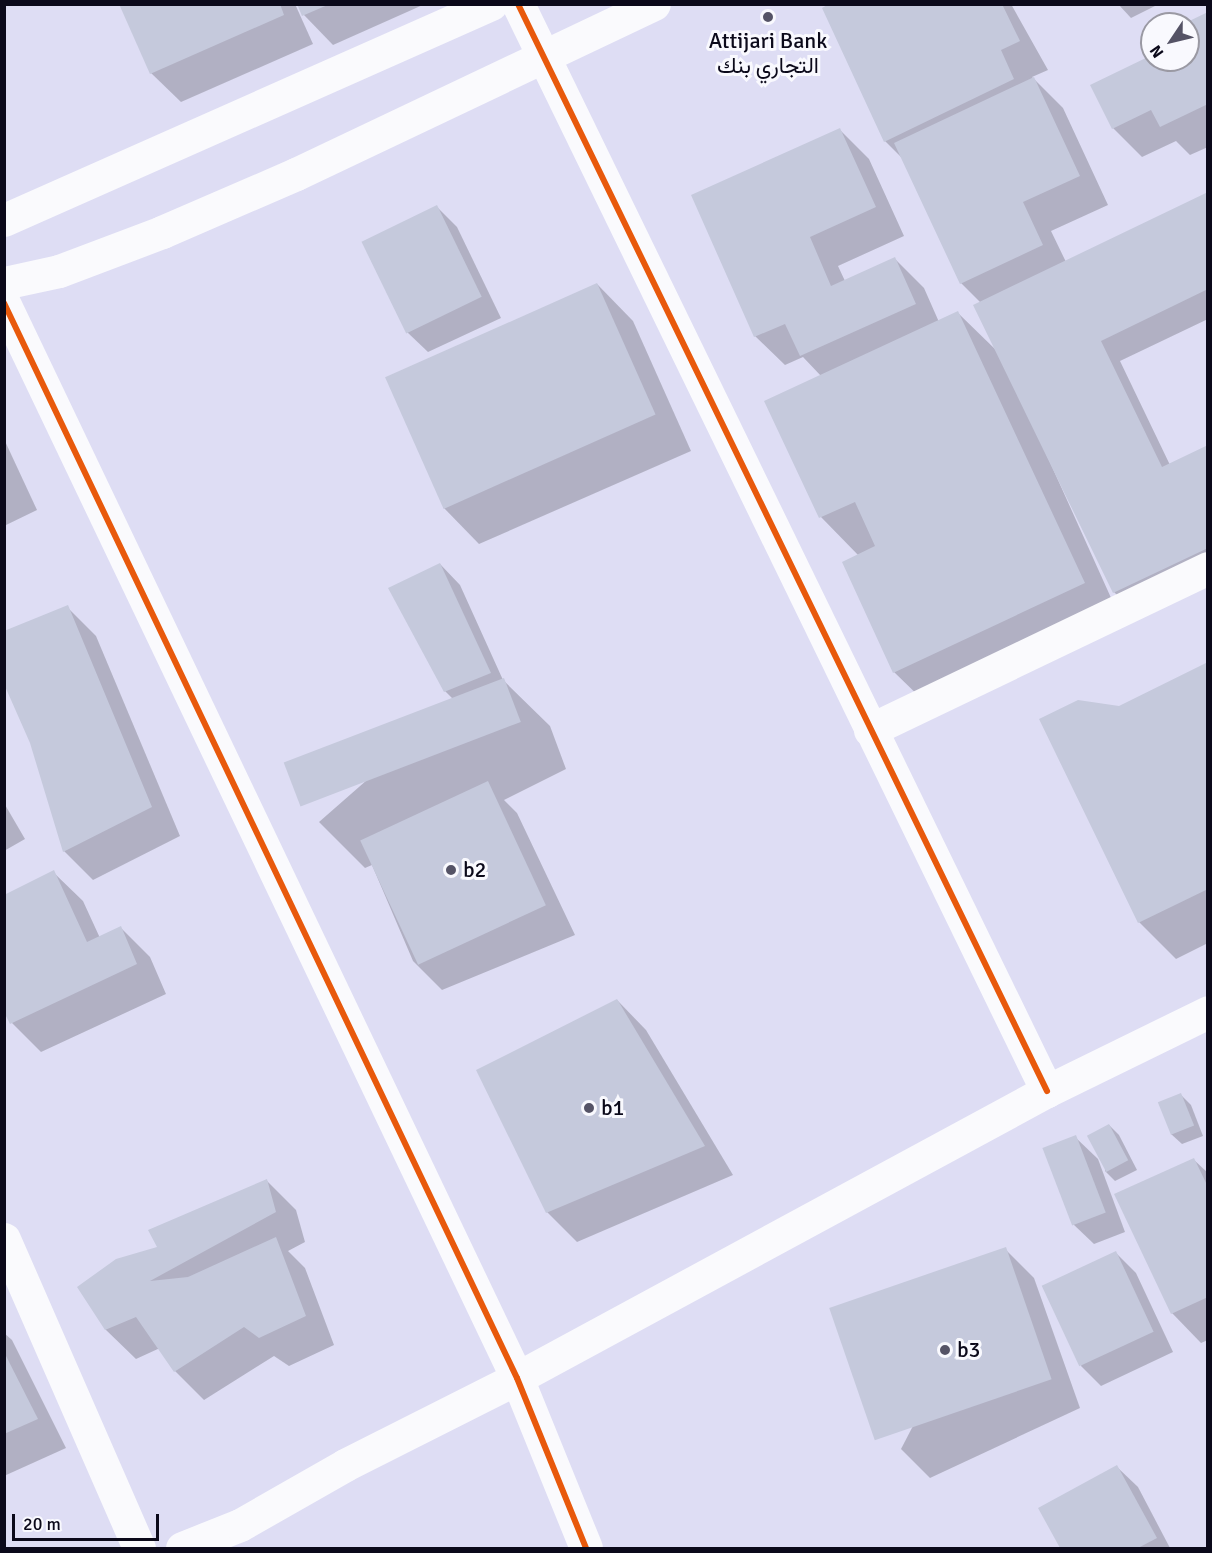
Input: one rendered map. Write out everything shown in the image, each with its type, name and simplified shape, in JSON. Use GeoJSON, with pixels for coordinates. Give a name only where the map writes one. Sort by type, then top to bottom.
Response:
{"type":"FeatureCollection","features":[{"type":"Feature","properties":{"kind":"street"},"geometry":{"type":"LineString","coordinates":[[4,220],[491,4]]}},
{"type":"Feature","properties":{"kind":"street"},"geometry":{"type":"LineString","coordinates":[[518,4],[541,58],[1047,1091]]}},
{"type":"Feature","properties":{"kind":"street"},"geometry":{"type":"LineString","coordinates":[[4,283],[59,271],[162,232],[654,4]]}},
{"type":"Feature","properties":{"kind":"street"},"geometry":{"type":"LineString","coordinates":[[4,303],[517,1378],[586,1548]]}},
{"type":"Feature","properties":{"kind":"street"},"geometry":{"type":"LineString","coordinates":[[870,730],[1208,568]]}},
{"type":"Feature","properties":{"kind":"street"},"geometry":{"type":"LineString","coordinates":[[182,1548],[240,1525],[345,1465],[517,1378],[1047,1091],[1208,1012]]}},
{"type":"Feature","properties":{"kind":"street"},"geometry":{"type":"LineString","coordinates":[[4,1239],[139,1548]]}},
{"type":"Feature","properties":{"kind":"building"},"geometry":{"type":"Polygon","coordinates":[[[119,4],[280,4],[284,15],[150,74],[119,4]]]}},
{"type":"Feature","properties":{"kind":"building"},"geometry":{"type":"Polygon","coordinates":[[[297,4],[330,4],[302,16],[297,4]]]}},
{"type":"Feature","properties":{"kind":"building"},"geometry":{"type":"Polygon","coordinates":[[[829,4],[1002,4],[1020,41],[1001,50],[1014,79],[884,142],[822,8],[829,4]]]}},
{"type":"Feature","properties":{"kind":"building"},"geometry":{"type":"Polygon","coordinates":[[[1208,12],[1208,104],[1160,127],[1151,110],[1112,129],[1090,85],[1140,61],[1140,72],[1200,72],[1200,16],[1208,12]]]}},
{"type":"Feature","properties":{"kind":"building"},"geometry":{"type":"Polygon","coordinates":[[[1034,77],[1080,176],[1023,202],[1043,245],[960,284],[894,143],[1034,77]]]}},
{"type":"Feature","properties":{"kind":"building"},"geometry":{"type":"Polygon","coordinates":[[[840,128],[876,207],[810,237],[831,286],[895,257],[916,304],[800,356],[785,324],[754,337],[691,195],[840,128]]]}},
{"type":"Feature","properties":{"kind":"building"},"geometry":{"type":"Polygon","coordinates":[[[1208,192],[1208,289],[1101,341],[1162,467],[1208,445],[1208,548],[1113,593],[973,305],[1208,192]]]}},
{"type":"Feature","properties":{"kind":"building"},"geometry":{"type":"Polygon","coordinates":[[[437,205],[482,297],[406,334],[362,242],[437,205]]]}},
{"type":"Feature","properties":{"kind":"building"},"geometry":{"type":"Polygon","coordinates":[[[597,283],[656,415],[444,509],[385,377],[597,283]]]}},
{"type":"Feature","properties":{"kind":"building"},"geometry":{"type":"Polygon","coordinates":[[[958,311],[1085,583],[893,673],[842,562],[875,546],[855,502],[819,518],[764,401],[958,311]]]}},
{"type":"Feature","properties":{"kind":"building"},"geometry":{"type":"Polygon","coordinates":[[[440,563],[491,673],[444,692],[388,588],[440,563]]]}},
{"type":"Feature","properties":{"kind":"building"},"geometry":{"type":"Polygon","coordinates":[[[68,605],[152,807],[63,852],[30,743],[4,684],[4,631],[68,605]]]}},
{"type":"Feature","properties":{"kind":"building"},"geometry":{"type":"Polygon","coordinates":[[[1208,662],[1208,889],[1138,923],[1039,719],[1078,700],[1119,706],[1208,662]]]}},
{"type":"Feature","properties":{"kind":"building"},"geometry":{"type":"Polygon","coordinates":[[[504,678],[521,722],[301,806],[284,763],[504,678]]]}},
{"type":"Feature","properties":{"kind":"building","name":"b2"},"geometry":{"type":"Polygon","coordinates":[[[488,781],[546,905],[418,965],[360,841],[488,781]]]}},
{"type":"Feature","properties":{"kind":"building"},"geometry":{"type":"Polygon","coordinates":[[[54,870],[87,942],[121,926],[137,964],[10,1024],[4,1012],[4,895],[54,870]]]}},
{"type":"Feature","properties":{"kind":"building","name":"b1"},"geometry":{"type":"Polygon","coordinates":[[[617,999],[705,1146],[546,1213],[476,1070],[617,999]]]}},
{"type":"Feature","properties":{"kind":"building"},"geometry":{"type":"Polygon","coordinates":[[[1181,1093],[1194,1125],[1171,1135],[1158,1102],[1181,1093]]]}},
{"type":"Feature","properties":{"kind":"building"},"geometry":{"type":"Polygon","coordinates":[[[1109,1124],[1128,1160],[1106,1172],[1087,1136],[1109,1124]]]}},
{"type":"Feature","properties":{"kind":"building"},"geometry":{"type":"Polygon","coordinates":[[[1076,1135],[1106,1212],[1072,1225],[1042,1148],[1076,1135]]]}},
{"type":"Feature","properties":{"kind":"building"},"geometry":{"type":"Polygon","coordinates":[[[1194,1158],[1208,1187],[1208,1297],[1171,1314],[1114,1194],[1194,1158]]]}},
{"type":"Feature","properties":{"kind":"building"},"geometry":{"type":"Polygon","coordinates":[[[267,1179],[276,1212],[150,1281],[188,1277],[276,1237],[306,1316],[259,1338],[244,1327],[174,1372],[136,1317],[105,1330],[77,1287],[116,1259],[157,1247],[148,1230],[267,1179]]]}},
{"type":"Feature","properties":{"kind":"building","name":"b3"},"geometry":{"type":"Polygon","coordinates":[[[1006,1247],[1052,1379],[875,1440],[829,1308],[1006,1247]]]}},
{"type":"Feature","properties":{"kind":"building"},"geometry":{"type":"Polygon","coordinates":[[[1116,1251],[1154,1332],[1079,1366],[1042,1286],[1116,1251]]]}},
{"type":"Feature","properties":{"kind":"building"},"geometry":{"type":"Polygon","coordinates":[[[4,1352],[38,1419],[4,1434],[4,1352]]]}},
{"type":"Feature","properties":{"kind":"building"},"geometry":{"type":"Polygon","coordinates":[[[1117,1465],[1157,1538],[1138,1548],[1060,1548],[1038,1508],[1117,1465]]]}},
{"type":"Feature","properties":{"kind":"cycle path"},"geometry":{"type":"LineString","coordinates":[[518,4],[1047,1091]]}},
{"type":"Feature","properties":{"kind":"cycle path"},"geometry":{"type":"LineString","coordinates":[[4,303],[517,1378],[586,1548]]}},
{"type":"Feature","properties":{"kind":"place","name":"Attijari Bank التجاري بنك"},"geometry":{"type":"Point","coordinates":[768,17]}},
{"type":"Feature","properties":{"kind":"place","name":"b2"},"geometry":{"type":"Point","coordinates":[451,870]}},
{"type":"Feature","properties":{"kind":"place","name":"b1"},"geometry":{"type":"Point","coordinates":[589,1108]}},
{"type":"Feature","properties":{"kind":"place","name":"b3"},"geometry":{"type":"Point","coordinates":[945,1350]}}]}
